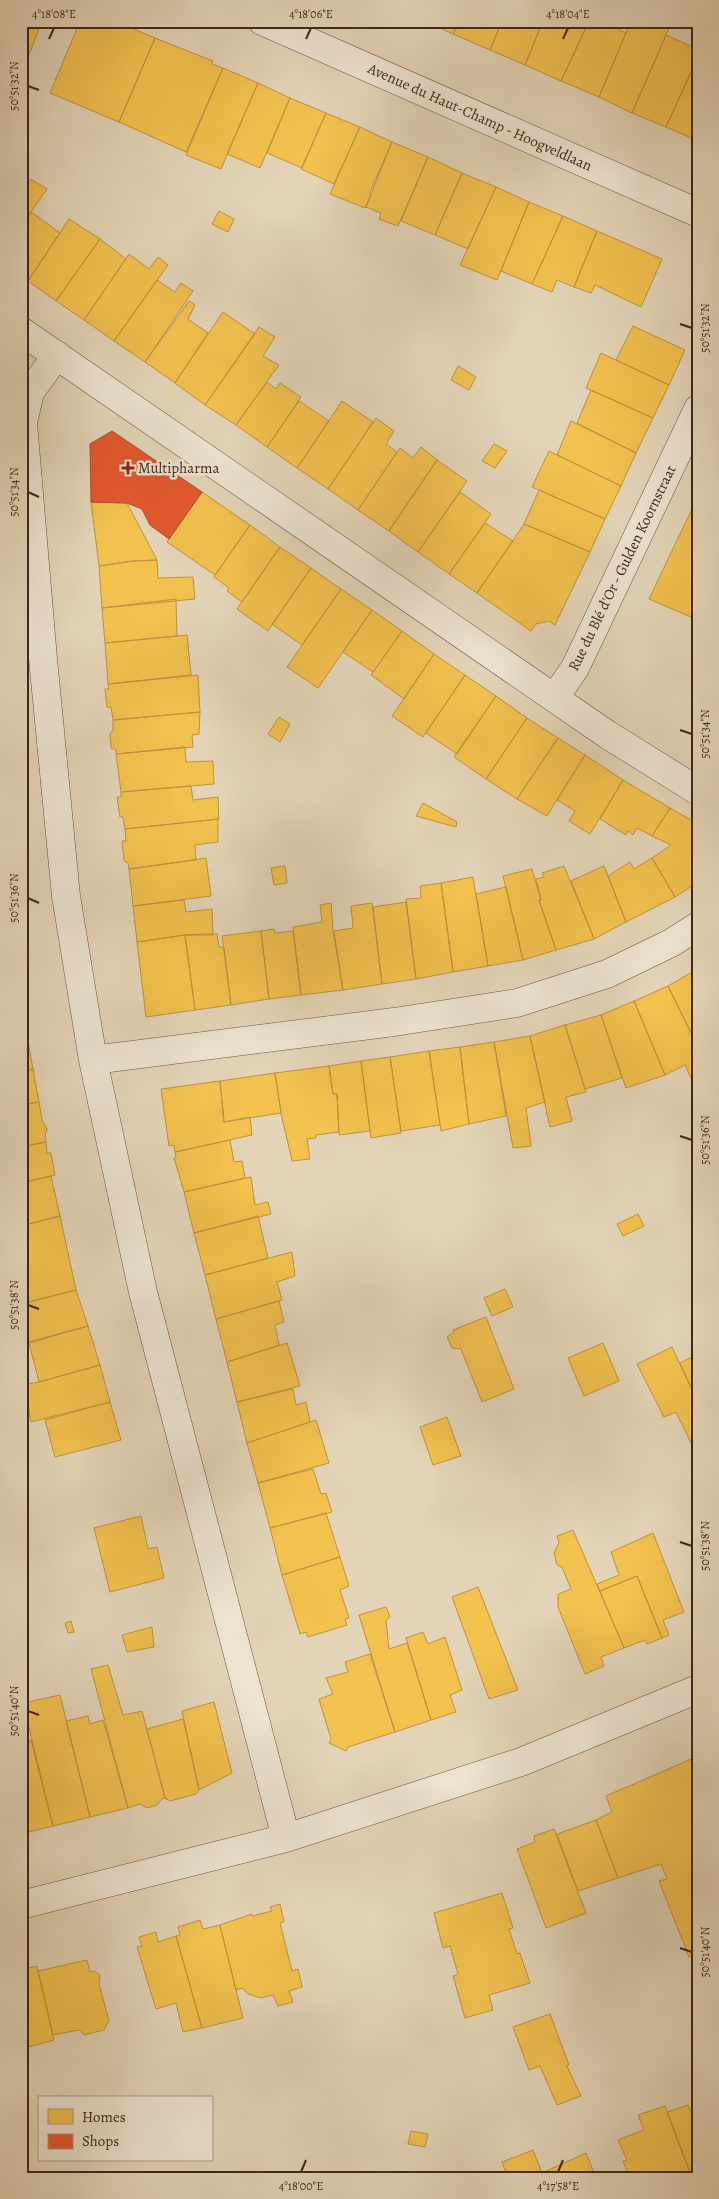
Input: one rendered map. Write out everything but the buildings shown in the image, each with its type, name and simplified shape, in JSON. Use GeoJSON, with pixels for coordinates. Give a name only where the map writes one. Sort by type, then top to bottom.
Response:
{"type":"FeatureCollection","features":[{"type":"Feature","properties":{"kind":"street","name":"Avenue du Haut-Champ - Hoogveldlaan"},"geometry":{"type":"LineString","coordinates":[[262,21],[698,213]]}},
{"type":"Feature","properties":{"kind":"street"},"geometry":{"type":"LineString","coordinates":[[21,331],[632,750],[698,791]]}},
{"type":"Feature","properties":{"kind":"street"},"geometry":{"type":"LineString","coordinates":[[57,355],[30,392],[24,423],[44,669],[66,896],[93,1060],[143,1292],[286,1838]]}},
{"type":"Feature","properties":{"kind":"street","name":"Rue du Blé d'Or - Gulden Koornstraat"},"geometry":{"type":"LineString","coordinates":[[555,697],[575,668],[698,409]]}},
{"type":"Feature","properties":{"kind":"street"},"geometry":{"type":"LineString","coordinates":[[93,1060],[394,1022],[516,1003],[608,974],[671,943],[698,926]]}},
{"type":"Feature","properties":{"kind":"street"},"geometry":{"type":"LineString","coordinates":[[21,1905],[286,1838],[521,1762],[698,1689]]}},
{"type":"Feature","properties":{"kind":"place","name":"Multipharma"},"geometry":{"type":"Point","coordinates":[128,468]}}]}
